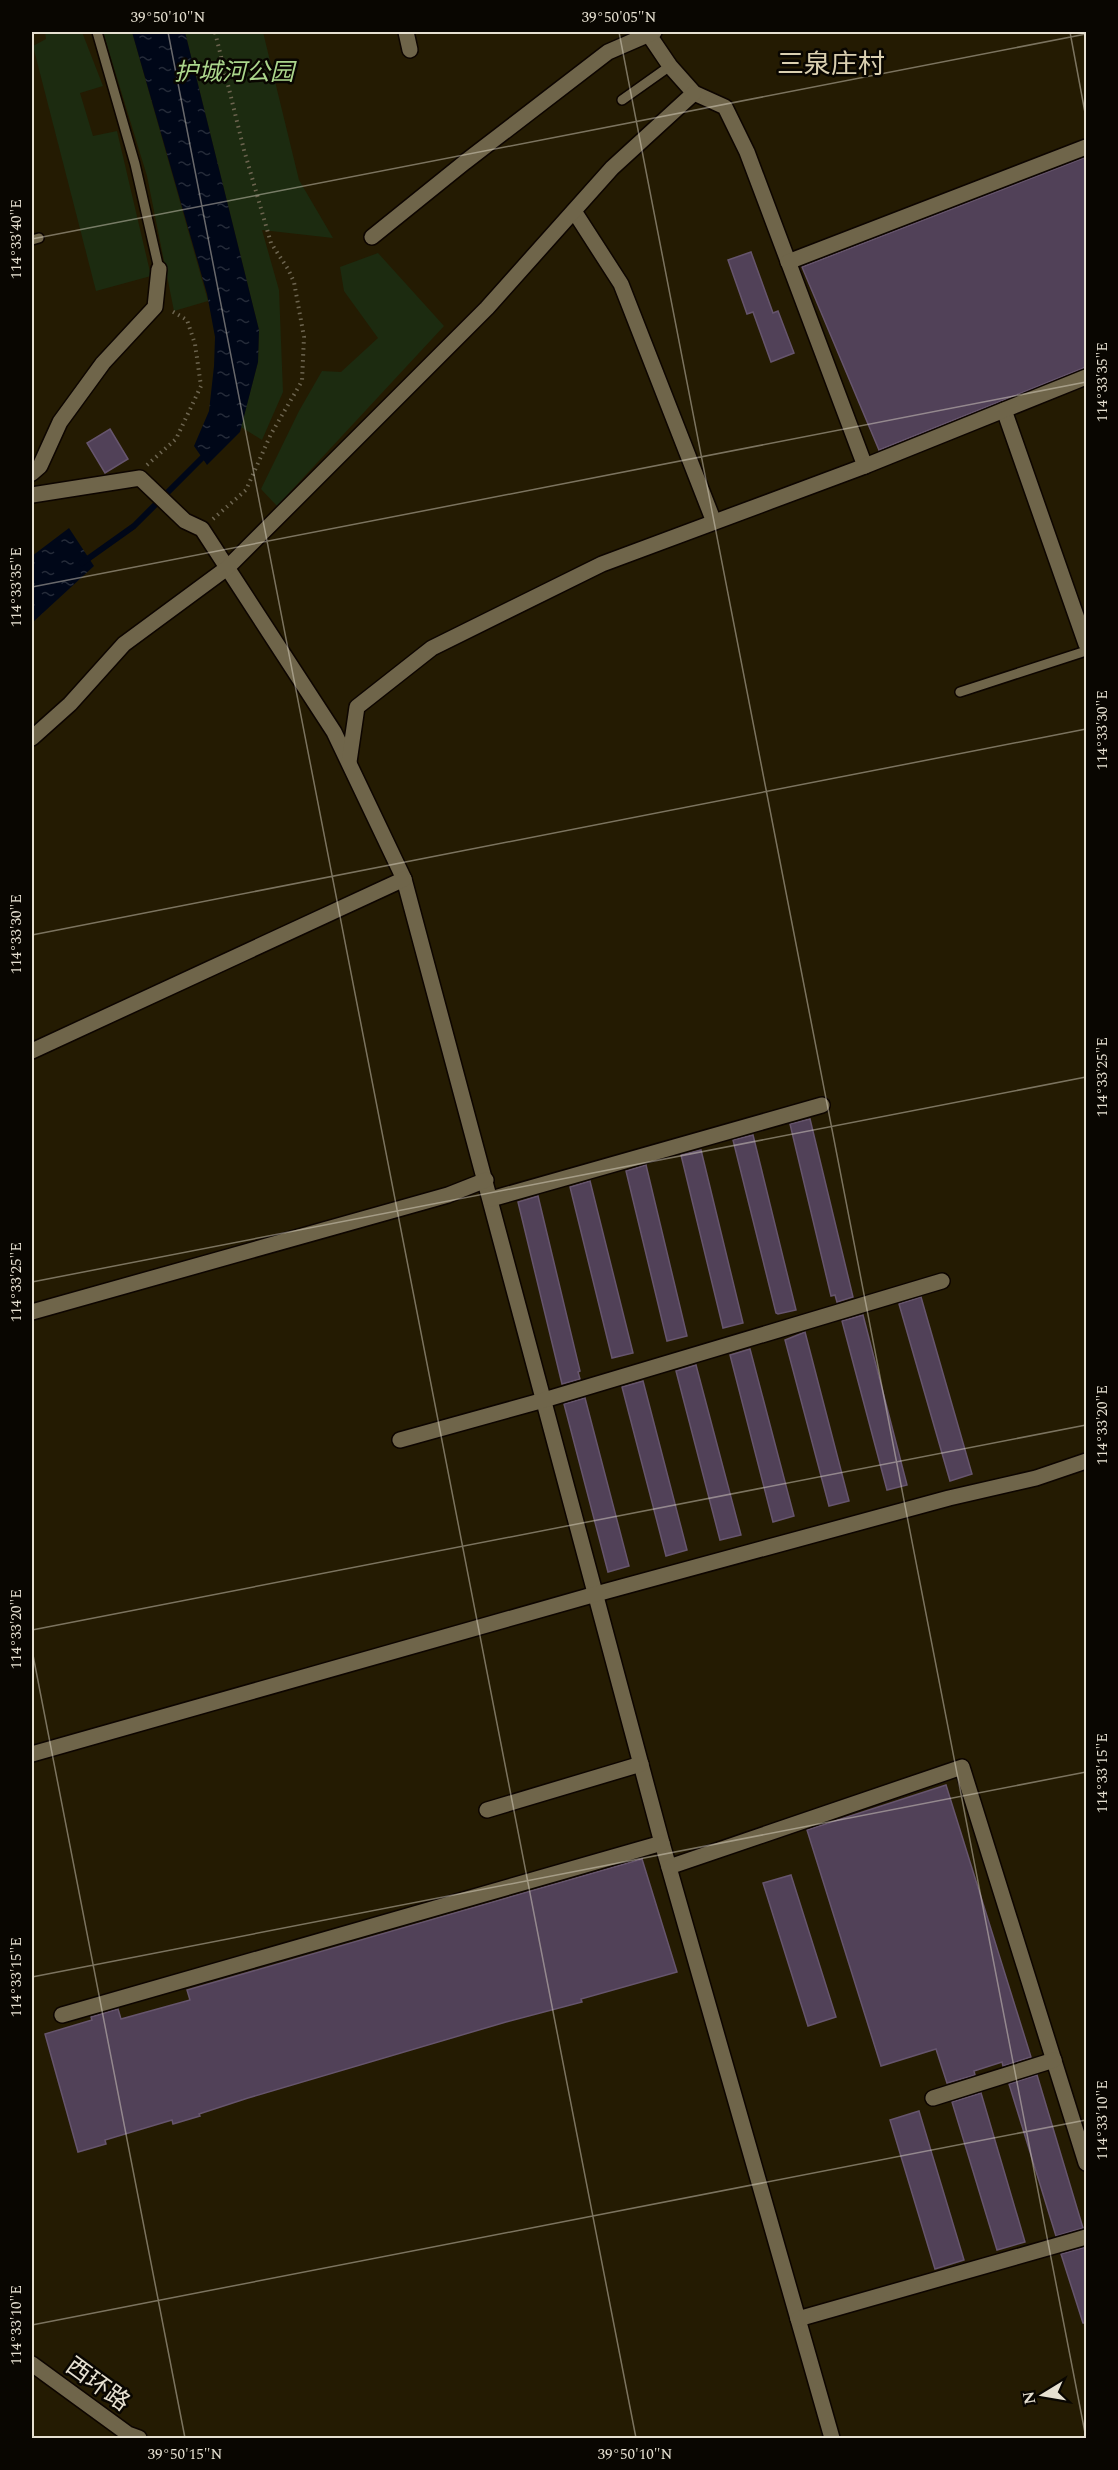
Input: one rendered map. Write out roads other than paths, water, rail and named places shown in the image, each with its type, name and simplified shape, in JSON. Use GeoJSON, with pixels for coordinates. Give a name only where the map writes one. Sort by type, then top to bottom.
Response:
{"type":"FeatureCollection","features":[{"type":"Feature","properties":{"kind":"street"},"geometry":{"type":"LineString","coordinates":[[406,32],[411,50]]}},
{"type":"Feature","properties":{"kind":"street"},"geometry":{"type":"LineString","coordinates":[[372,237],[608,52],[650,33],[670,66],[694,93],[725,107],[747,152],[865,466]]}},
{"type":"Feature","properties":{"kind":"street"},"geometry":{"type":"LineString","coordinates":[[32,738],[70,704],[124,644],[227,568],[486,308],[612,168],[694,93]]}},
{"type":"Feature","properties":{"kind":"street"},"geometry":{"type":"LineString","coordinates":[[788,262],[1086,147]]}},
{"type":"Feature","properties":{"kind":"street"},"geometry":{"type":"LineString","coordinates":[[574,211],[621,284],[714,522]]}},
{"type":"Feature","properties":{"kind":"street"},"geometry":{"type":"LineString","coordinates":[[32,473],[40,466],[60,422],[104,363],[155,307],[159,269]]}},
{"type":"Feature","properties":{"kind":"street"},"geometry":{"type":"LineString","coordinates":[[349,762],[357,707],[432,648],[602,564],[865,466],[1086,377]]}},
{"type":"Feature","properties":{"kind":"street"},"geometry":{"type":"LineString","coordinates":[[1004,410],[1086,644]]}},
{"type":"Feature","properties":{"kind":"street"},"geometry":{"type":"LineString","coordinates":[[32,495],[136,479],[185,520],[202,529],[334,732],[404,879],[662,1843],[832,2439]]}},
{"type":"Feature","properties":{"kind":"street"},"geometry":{"type":"LineString","coordinates":[[32,1051],[404,879]]}},
{"type":"Feature","properties":{"kind":"street"},"geometry":{"type":"LineString","coordinates":[[491,1199],[822,1105]]}},
{"type":"Feature","properties":{"kind":"street"},"geometry":{"type":"LineString","coordinates":[[32,1312],[448,1195],[486,1180]]}},
{"type":"Feature","properties":{"kind":"street"},"geometry":{"type":"LineString","coordinates":[[400,1440],[544,1400],[942,1281]]}},
{"type":"Feature","properties":{"kind":"street"},"geometry":{"type":"LineString","coordinates":[[32,1754],[596,1594],[949,1498],[1036,1478],[1086,1461]]}},
{"type":"Feature","properties":{"kind":"street"},"geometry":{"type":"LineString","coordinates":[[487,1810],[641,1764]]}},
{"type":"Feature","properties":{"kind":"street"},"geometry":{"type":"LineString","coordinates":[[669,1867],[962,1767],[1086,2163]]}},
{"type":"Feature","properties":{"kind":"street"},"geometry":{"type":"LineString","coordinates":[[62,2015],[662,1843]]}},
{"type":"Feature","properties":{"kind":"street"},"geometry":{"type":"LineString","coordinates":[[933,2098],[1054,2060]]}},
{"type":"Feature","properties":{"kind":"street"},"geometry":{"type":"LineString","coordinates":[[798,2319],[1086,2237]]}},
{"type":"Feature","properties":{"kind":"street","name":"西环路"},"geometry":{"type":"LineString","coordinates":[[32,2364],[129,2434],[140,2439]]}},
{"type":"Feature","properties":{"kind":"lane"},"geometry":{"type":"LineString","coordinates":[[97,32],[135,164],[159,269]]}},
{"type":"Feature","properties":{"kind":"lane"},"geometry":{"type":"LineString","coordinates":[[622,100],[670,66]]}},
{"type":"Feature","properties":{"kind":"lane"},"geometry":{"type":"LineString","coordinates":[[960,692],[1086,651]]}},
{"type":"Feature","properties":{"kind":"water"},"geometry":{"type":"Polygon","coordinates":[[[132,32],[185,32],[259,330],[258,362],[240,432],[207,465],[194,446],[209,411],[215,337],[207,294],[132,32]]]}},
{"type":"Feature","properties":{"kind":"water"},"geometry":{"type":"Polygon","coordinates":[[[69,528],[94,566],[32,623],[32,556],[69,528]]]}},
{"type":"Feature","properties":{"kind":"waterway"},"geometry":{"type":"LineString","coordinates":[[82,563],[134,526],[207,453]]}},
{"type":"Feature","properties":{"kind":"district","name":"三泉庄村"},"geometry":{"type":"Point","coordinates":[831,64]}},
{"type":"Feature","properties":{"kind":"park label","name":"护城河公园"},"geometry":{"type":"Point","coordinates":[234,72]}}]}
